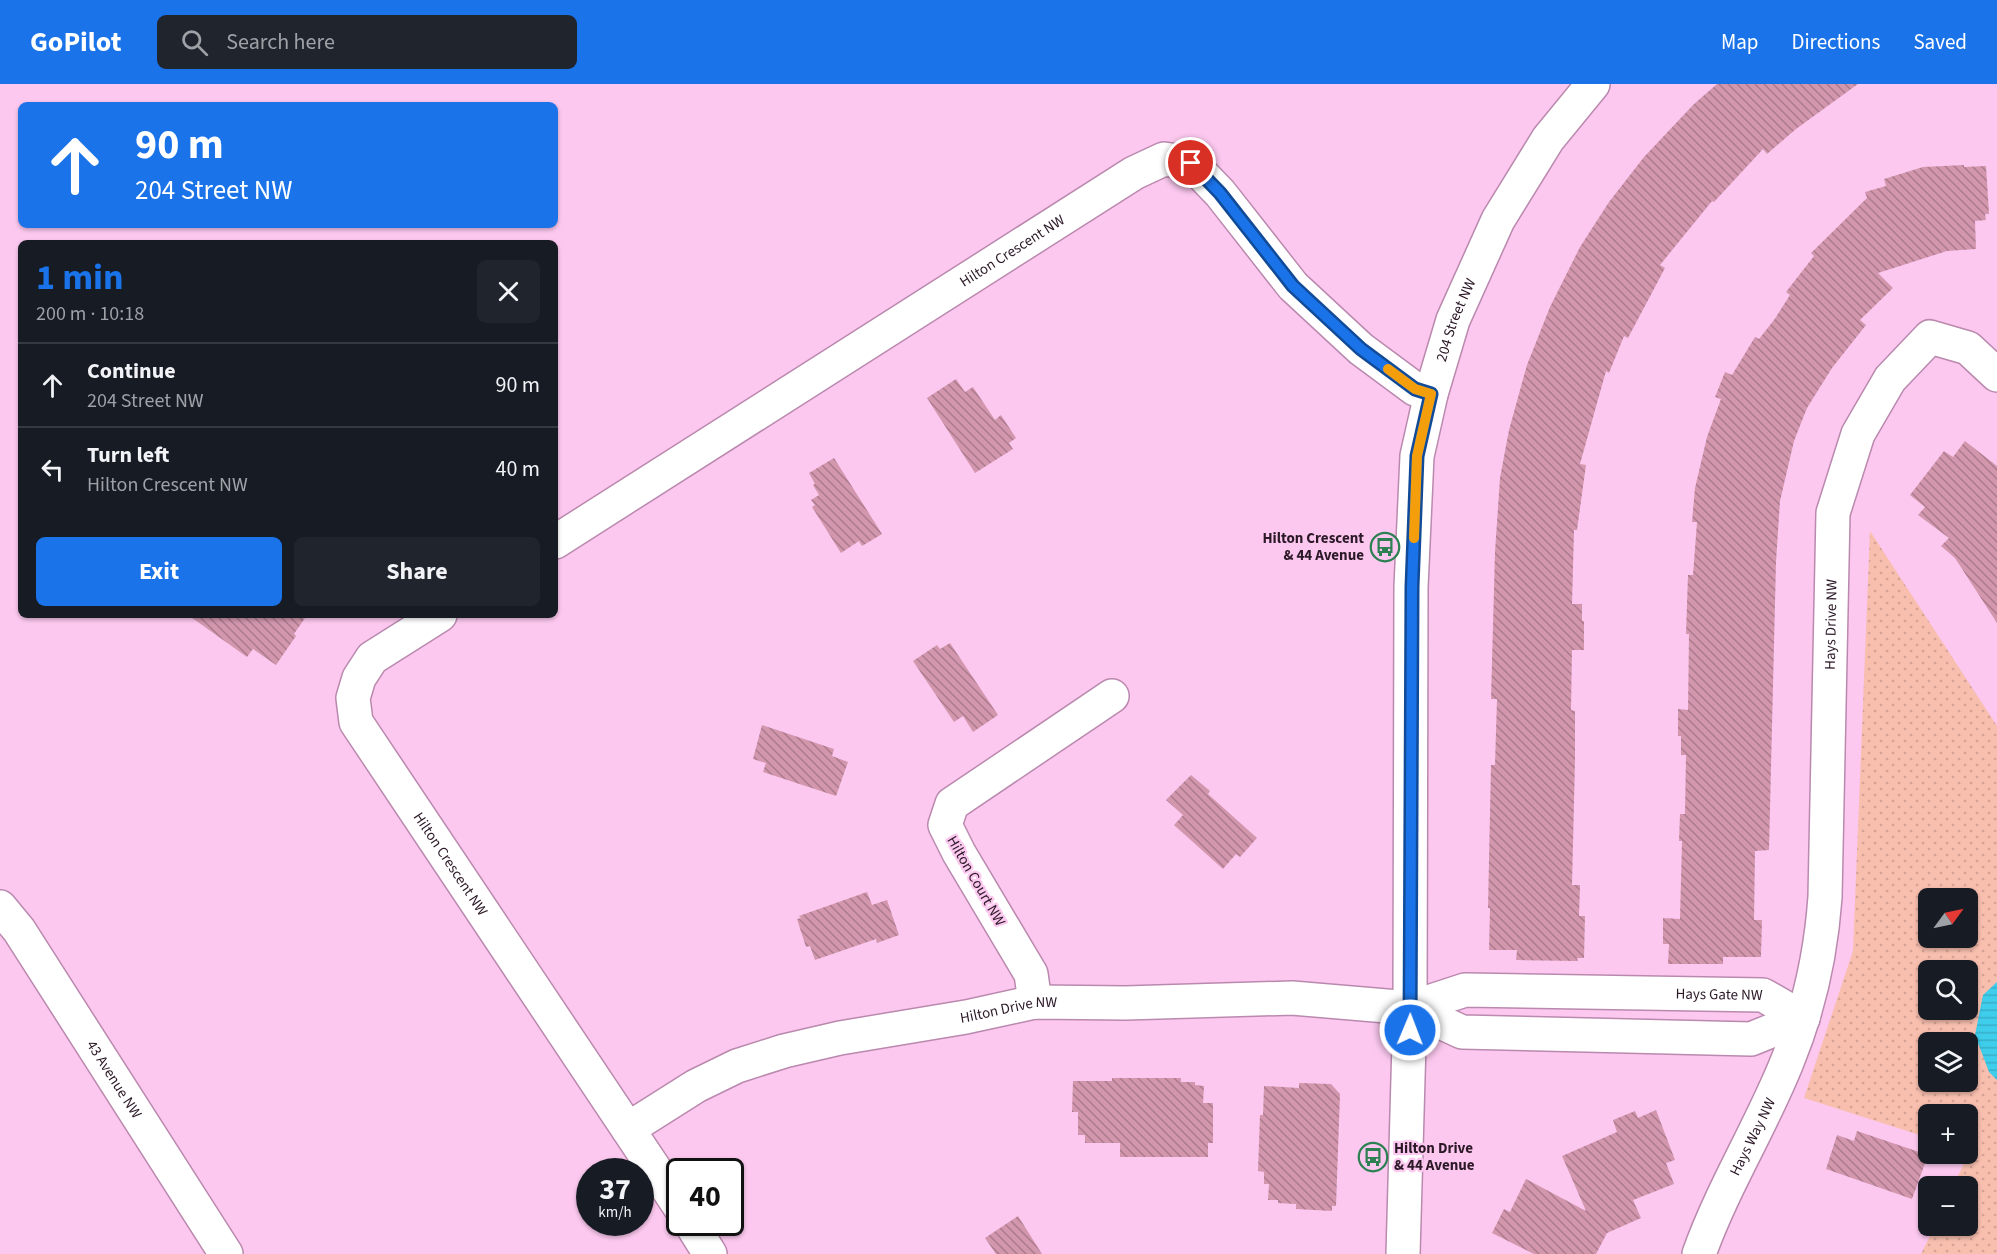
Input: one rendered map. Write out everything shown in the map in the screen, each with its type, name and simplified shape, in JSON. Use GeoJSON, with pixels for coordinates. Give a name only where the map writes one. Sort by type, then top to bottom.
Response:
{"type":"FeatureCollection","features":[{"type":"Feature","properties":{"kind":"street","name":"204 Street NW"},"geometry":{"type":"LineString","coordinates":[[1403,1254],[1410,1008],[1412,587],[1417,456],[1431,394],[1453,320],[1498,220],[1548,139],[1593,84]]}},
{"type":"Feature","properties":{"kind":"street","name":"Hilton Crescent NW"},"geometry":{"type":"LineString","coordinates":[[558,540],[1134,173],[1164,159],[1191,163],[1220,193],[1293,286],[1361,349],[1415,389],[1431,394]]}},
{"type":"Feature","properties":{"kind":"street","name":"Hays Drive NW"},"geometry":{"type":"LineString","coordinates":[[1803,1018],[1820,950],[1825,897],[1833,513],[1858,434],[1890,379],[1930,337],[1968,348],[1997,375]]}},
{"type":"Feature","properties":{"kind":"street","name":"Hilton Crescent NW"},"geometry":{"type":"LineString","coordinates":[[435,618],[372,658],[359,678],[353,698],[356,722],[666,1186]]}},
{"type":"Feature","properties":{"kind":"street","name":"Hilton Court NW"},"geometry":{"type":"LineString","coordinates":[[1035,1002],[1031,975],[945,825],[952,804],[1112,696]]}},
{"type":"Feature","properties":{"kind":"street","name":"43 Avenue NW"},"geometry":{"type":"LineString","coordinates":[[0,907],[20,930],[226,1254]]}},
{"type":"Feature","properties":{"kind":"street","name":"Hays Gate NW"},"geometry":{"type":"LineString","coordinates":[[1410,1008],[1465,990],[1763,995],[1803,1018]]}},
{"type":"Feature","properties":{"kind":"street","name":"Hilton Drive NW"},"geometry":{"type":"LineString","coordinates":[[628,1129],[696,1086],[737,1066],[775,1054],[840,1038],[966,1017],[1035,1002],[1126,1003],[1292,998],[1410,1008]]}},
{"type":"Feature","properties":{"kind":"street"},"geometry":{"type":"LineString","coordinates":[[1410,1008],[1462,1032],[1751,1039],[1803,1018]]}},
{"type":"Feature","properties":{"kind":"street","name":"Hays Way NW"},"geometry":{"type":"LineString","coordinates":[[1699,1254],[1724,1193],[1787,1064],[1803,1018]]}},
{"type":"Feature","properties":{"kind":"street"},"geometry":{"type":"LineString","coordinates":[[699,1236],[710,1254]]}},
{"type":"Feature","properties":{"kind":"shaded area"},"geometry":{"type":"Polygon","coordinates":[[[1870,531],[1997,726],[1997,1254],[1921,1254],[1930,1236],[1978,1236],[1978,1176],[1958,1176],[1964,1164],[1978,1164],[1978,1104],[1918,1104],[1918,1134],[1804,1098],[1853,951],[1870,531]]]}},
{"type":"Feature","properties":{"kind":"water"},"geometry":{"type":"Polygon","coordinates":[[[1997,982],[1997,1080],[1989,1072],[1978,1043],[1978,1032],[1976,1032],[1983,995],[1997,982]]]}},
{"type":"Feature","properties":{"kind":"building"},"geometry":{"type":"Polygon","coordinates":[[[1717,84],[1858,84],[1796,129],[1767,154],[1763,149],[1714,202],[1712,201],[1660,265],[1665,268],[1628,338],[1624,336],[1609,373],[1606,371],[1580,464],[1586,465],[1577,530],[1574,530],[1572,604],[1582,604],[1584,650],[1572,650],[1571,710],[1575,711],[1575,761],[1572,885],[1580,885],[1579,916],[1585,916],[1584,958],[1577,958],[1578,961],[1516,960],[1517,950],[1489,950],[1490,908],[1488,908],[1491,765],[1495,765],[1497,699],[1491,699],[1495,552],[1500,478],[1509,430],[1527,365],[1550,307],[1580,247],[1609,202],[1644,157],[1694,104],[1717,84]]]}},
{"type":"Feature","properties":{"kind":"building"},"geometry":{"type":"Polygon","coordinates":[[[1964,165],[1964,167],[1986,166],[1989,214],[1985,214],[1986,220],[1975,221],[1976,249],[1947,251],[1878,273],[1893,288],[1860,320],[1866,325],[1832,368],[1807,408],[1794,441],[1780,501],[1776,562],[1769,850],[1755,851],[1754,920],[1762,920],[1761,957],[1723,957],[1723,964],[1668,964],[1669,944],[1663,944],[1663,918],[1680,919],[1682,841],[1679,841],[1680,814],[1685,814],[1686,755],[1681,755],[1678,709],[1688,710],[1689,634],[1686,634],[1688,575],[1693,575],[1697,522],[1692,522],[1695,488],[1707,437],[1721,399],[1715,397],[1725,372],[1732,375],[1755,337],[1759,339],[1774,320],[1790,295],[1786,292],[1814,256],[1811,253],[1867,198],[1865,192],[1886,186],[1884,179],[1923,167],[1964,165]]]}},
{"type":"Feature","properties":{"kind":"building"},"geometry":{"type":"Polygon","coordinates":[[[956,379],[965,392],[973,387],[995,420],[1001,415],[1016,438],[1009,443],[1013,449],[975,473],[927,398],[956,379]]]}},
{"type":"Feature","properties":{"kind":"building"},"geometry":{"type":"Polygon","coordinates":[[[1965,441],[1997,466],[1997,623],[1955,558],[1941,546],[1949,538],[1918,515],[1925,507],[1910,495],[1944,451],[1953,457],[1965,441]]]}},
{"type":"Feature","properties":{"kind":"building"},"geometry":{"type":"Polygon","coordinates":[[[834,458],[882,534],[862,546],[859,541],[841,553],[812,507],[815,505],[811,500],[819,495],[809,473],[834,458]]]}},
{"type":"Feature","properties":{"kind":"building"},"geometry":{"type":"Polygon","coordinates":[[[192,618],[305,618],[294,634],[296,636],[276,665],[253,649],[247,657],[192,618]]]}},
{"type":"Feature","properties":{"kind":"building"},"geometry":{"type":"Polygon","coordinates":[[[950,643],[998,715],[973,732],[963,716],[954,722],[913,661],[937,645],[940,649],[950,643]]]}},
{"type":"Feature","properties":{"kind":"building"},"geometry":{"type":"Polygon","coordinates":[[[762,725],[834,749],[832,756],[848,762],[836,796],[763,772],[766,763],[753,759],[762,725]]]}},
{"type":"Feature","properties":{"kind":"building"},"geometry":{"type":"Polygon","coordinates":[[[1191,775],[1210,791],[1208,794],[1257,838],[1240,857],[1236,854],[1223,869],[1174,825],[1183,815],[1166,800],[1191,775]]]}},
{"type":"Feature","properties":{"kind":"building"},"geometry":{"type":"Polygon","coordinates":[[[867,892],[872,905],[887,900],[899,935],[877,943],[876,939],[815,960],[810,946],[806,947],[797,919],[801,918],[799,916],[867,892]]]}},
{"type":"Feature","properties":{"kind":"building"},"geometry":{"type":"Polygon","coordinates":[[[1112,1078],[1181,1078],[1181,1082],[1195,1082],[1195,1085],[1204,1086],[1203,1103],[1213,1103],[1213,1143],[1208,1143],[1208,1157],[1120,1157],[1120,1143],[1085,1143],[1085,1135],[1078,1135],[1078,1112],[1072,1112],[1073,1081],[1112,1081],[1112,1078]]]}},
{"type":"Feature","properties":{"kind":"building"},"geometry":{"type":"Polygon","coordinates":[[[1299,1083],[1331,1084],[1340,1094],[1336,1206],[1332,1206],[1332,1211],[1296,1209],[1296,1204],[1268,1200],[1269,1184],[1264,1184],[1264,1172],[1258,1171],[1260,1115],[1263,1115],[1264,1086],[1299,1088],[1299,1083]]]}},
{"type":"Feature","properties":{"kind":"building"},"geometry":{"type":"Polygon","coordinates":[[[1656,1110],[1675,1160],[1666,1163],[1674,1184],[1633,1200],[1641,1218],[1607,1233],[1596,1254],[1534,1254],[1492,1233],[1504,1209],[1510,1212],[1526,1179],[1586,1211],[1562,1156],[1617,1132],[1613,1120],[1635,1111],[1638,1118],[1656,1110]]]}},
{"type":"Feature","properties":{"kind":"building"},"geometry":{"type":"Polygon","coordinates":[[[1857,1131],[1918,1152],[1918,1164],[1925,1164],[1920,1176],[1918,1176],[1912,1199],[1826,1169],[1837,1135],[1854,1141],[1857,1131]]]}},
{"type":"Feature","properties":{"kind":"building"},"geometry":{"type":"Polygon","coordinates":[[[1018,1216],[1042,1254],[996,1254],[985,1238],[1018,1216]]]}},
{"type":"Feature","properties":{"kind":"slow traffic"},"geometry":{"type":"LineString","coordinates":[[1388,369],[1415,389],[1431,394],[1417,456],[1414,538]]}},
{"type":"Feature","properties":{"kind":"place","name":"Hilton Crescent & 44 Avenue"},"geometry":{"type":"Point","coordinates":[1385,547]}},
{"type":"Feature","properties":{"kind":"place","name":"Hilton Drive & 44 Avenue"},"geometry":{"type":"Point","coordinates":[1373,1157]}},
{"type":"Feature","properties":{"kind":"route"},"geometry":{"type":"LineString","coordinates":[[1191,163],[1220,193],[1293,286],[1361,349],[1415,389],[1431,394],[1417,456],[1412,587],[1410,1030]]}}]}
